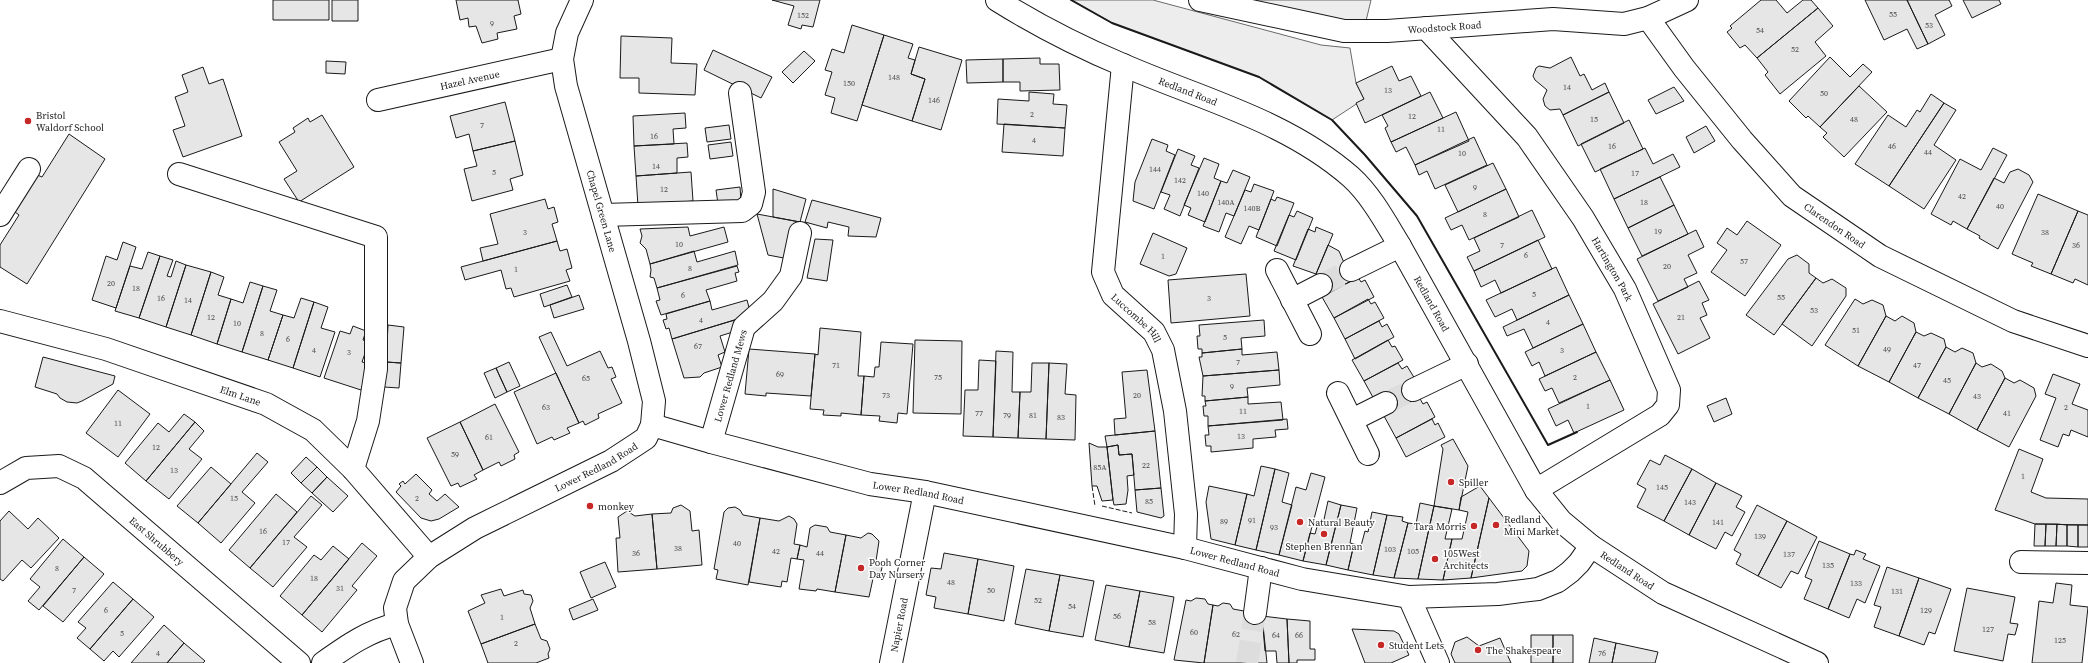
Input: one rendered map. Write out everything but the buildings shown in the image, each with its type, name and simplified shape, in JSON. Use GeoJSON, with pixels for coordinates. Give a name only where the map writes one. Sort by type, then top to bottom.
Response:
{"type":"FeatureCollection","features":[{"type":"Feature","properties":{"kind":"street","name":"Chapel Green Lane"},"geometry":{"type":"LineString","coordinates":[[582,0],[567,33],[562,60],[566,86],[649,380],[654,401],[652,425]]}},
{"type":"Feature","properties":{"kind":"street","name":"Redland Road"},"geometry":{"type":"LineString","coordinates":[[997,0],[1024,17],[1123,66],[1215,100],[1287,133],[1322,154],[1352,178],[1376,208],[1400,246],[1536,490],[1561,521],[1591,546],[1663,594],[1817,663]]}},
{"type":"Feature","properties":{"kind":"street","name":"Woodstock Road"},"geometry":{"type":"LineString","coordinates":[[1200,0],[1344,31],[1387,31],[1553,19],[1624,24],[1648,18],[1687,0]]}},
{"type":"Feature","properties":{"kind":"street","name":"Clarendon Road"},"geometry":{"type":"LineString","coordinates":[[1648,18],[1684,68],[1742,140],[1792,196],[1880,256],[2013,321],[2088,346]]}},
{"type":"Feature","properties":{"kind":"street","name":"Hartington Park"},"geometry":{"type":"LineString","coordinates":[[1426,28],[1527,137],[1583,218],[1625,289],[1669,390],[1668,405],[1660,415],[1536,490]]}},
{"type":"Feature","properties":{"kind":"street","name":"Hazel Avenue"},"geometry":{"type":"LineString","coordinates":[[378,100],[562,60]]}},
{"type":"Feature","properties":{"kind":"street","name":"Luccombe Hill"},"geometry":{"type":"LineString","coordinates":[[1123,66],[1103,272],[1112,295],[1154,332],[1163,350],[1175,411],[1184,490],[1186,514],[1185,548]]}},
{"type":"Feature","properties":{"kind":"street"},"geometry":{"type":"LineString","coordinates":[[603,215],[742,211],[751,204],[754,192],[740,93]]}},
{"type":"Feature","properties":{"kind":"street"},"geometry":{"type":"LineString","coordinates":[[0,215],[29,170]]}},
{"type":"Feature","properties":{"kind":"street"},"geometry":{"type":"LineString","coordinates":[[178,174],[376,237],[376,368],[368,421],[353,469]]}},
{"type":"Feature","properties":{"kind":"street","name":"Lower Redland Mews"},"geometry":{"type":"LineString","coordinates":[[711,442],[744,327],[772,301],[790,276],[800,233]]}},
{"type":"Feature","properties":{"kind":"street"},"geometry":{"type":"LineString","coordinates":[[1351,270],[1400,246]]}},
{"type":"Feature","properties":{"kind":"street"},"geometry":{"type":"LineString","coordinates":[[1277,270],[1310,334]]}},
{"type":"Feature","properties":{"kind":"street"},"geometry":{"type":"LineString","coordinates":[[1292,300],[1321,285]]}},
{"type":"Feature","properties":{"kind":"street","name":"Elm Lane"},"geometry":{"type":"LineString","coordinates":[[0,321],[106,349],[266,404],[313,430],[353,469],[429,557]]}},
{"type":"Feature","properties":{"kind":"street"},"geometry":{"type":"LineString","coordinates":[[1413,390],[1467,364]]}},
{"type":"Feature","properties":{"kind":"street"},"geometry":{"type":"LineString","coordinates":[[1338,393],[1368,454]]}},
{"type":"Feature","properties":{"kind":"street"},"geometry":{"type":"LineString","coordinates":[[1352,420],[1386,403]]}},
{"type":"Feature","properties":{"kind":"street","name":"Lower Redland Road"},"geometry":{"type":"LineString","coordinates":[[412,663],[397,624],[395,608],[404,581],[429,557],[475,528],[611,461],[646,438],[652,425],[870,484],[925,492],[1185,548],[1302,579],[1409,598],[1498,594],[1538,588],[1558,581],[1570,572],[1579,563],[1591,546]]}},
{"type":"Feature","properties":{"kind":"street","name":"East Shrubbery"},"geometry":{"type":"LineString","coordinates":[[0,483],[26,468],[59,466],[84,478],[298,663]]}},
{"type":"Feature","properties":{"kind":"street","name":"Napier Road"},"geometry":{"type":"LineString","coordinates":[[891,663],[925,492]]}},
{"type":"Feature","properties":{"kind":"street"},"geometry":{"type":"LineString","coordinates":[[2021,562],[2088,563]]}},
{"type":"Feature","properties":{"kind":"street"},"geometry":{"type":"LineString","coordinates":[[1255,613],[1261,568]]}},
{"type":"Feature","properties":{"kind":"street"},"geometry":{"type":"LineString","coordinates":[[1409,598],[1438,663]]}},
{"type":"Feature","properties":{"kind":"street"},"geometry":{"type":"LineString","coordinates":[[323,663],[359,638],[380,628],[397,624]]}},
{"type":"Feature","properties":{"kind":"shaded area"},"geometry":{"type":"Polygon","coordinates":[[[1071,0],[1153,0],[1321,45],[1350,48],[1356,83],[1364,99],[1332,120],[1259,77],[1112,23],[1071,0]]]}},
{"type":"Feature","properties":{"kind":"shaded area"},"geometry":{"type":"Polygon","coordinates":[[[1245,0],[1371,0],[1366,21],[1350,22],[1245,0]]]}},
{"type":"Feature","properties":{"kind":"tunnel"},"geometry":{"type":"LineString","coordinates":[[1321,285],[1351,270]]}},
{"type":"Feature","properties":{"kind":"tunnel"},"geometry":{"type":"LineString","coordinates":[[1386,403],[1413,390]]}},
{"type":"Feature","properties":{"kind":"tunnel"},"geometry":{"type":"LineString","coordinates":[[1247,663],[1255,613]]}},
{"type":"Feature","properties":{"kind":"fence"},"geometry":{"type":"LineString","coordinates":[[1092,486],[1095,506]]}},
{"type":"Feature","properties":{"kind":"fence"},"geometry":{"type":"LineString","coordinates":[[1102,506],[1132,513]]}},
{"type":"Feature","properties":{"kind":"wall"},"geometry":{"type":"LineString","coordinates":[[1071,0],[1112,23],[1259,77],[1332,120],[1365,155],[1417,216],[1548,445],[1577,432]]}},
{"type":"Feature","properties":{"kind":"place","name":"Bristol Waldorf School"},"geometry":{"type":"Point","coordinates":[28,121]}},
{"type":"Feature","properties":{"kind":"place","name":"Spiller"},"geometry":{"type":"Point","coordinates":[1451,482]}},
{"type":"Feature","properties":{"kind":"place","name":"monkey"},"geometry":{"type":"Point","coordinates":[590,506]}},
{"type":"Feature","properties":{"kind":"place","name":"Natural Beauty"},"geometry":{"type":"Point","coordinates":[1300,522]}},
{"type":"Feature","properties":{"kind":"place","name":"Redland Mini Market"},"geometry":{"type":"Point","coordinates":[1496,525]}},
{"type":"Feature","properties":{"kind":"place","name":"Tara Morris"},"geometry":{"type":"Point","coordinates":[1474,526]}},
{"type":"Feature","properties":{"kind":"place","name":"Stephen Brennan"},"geometry":{"type":"Point","coordinates":[1324,534]}},
{"type":"Feature","properties":{"kind":"place","name":"105West Architects"},"geometry":{"type":"Point","coordinates":[1435,559]}},
{"type":"Feature","properties":{"kind":"place","name":"Pooh Corner Day Nursery"},"geometry":{"type":"Point","coordinates":[861,568]}},
{"type":"Feature","properties":{"kind":"place","name":"Student Lets"},"geometry":{"type":"Point","coordinates":[1381,645]}},
{"type":"Feature","properties":{"kind":"place","name":"The Shakespeare"},"geometry":{"type":"Point","coordinates":[1478,650]}}]}
